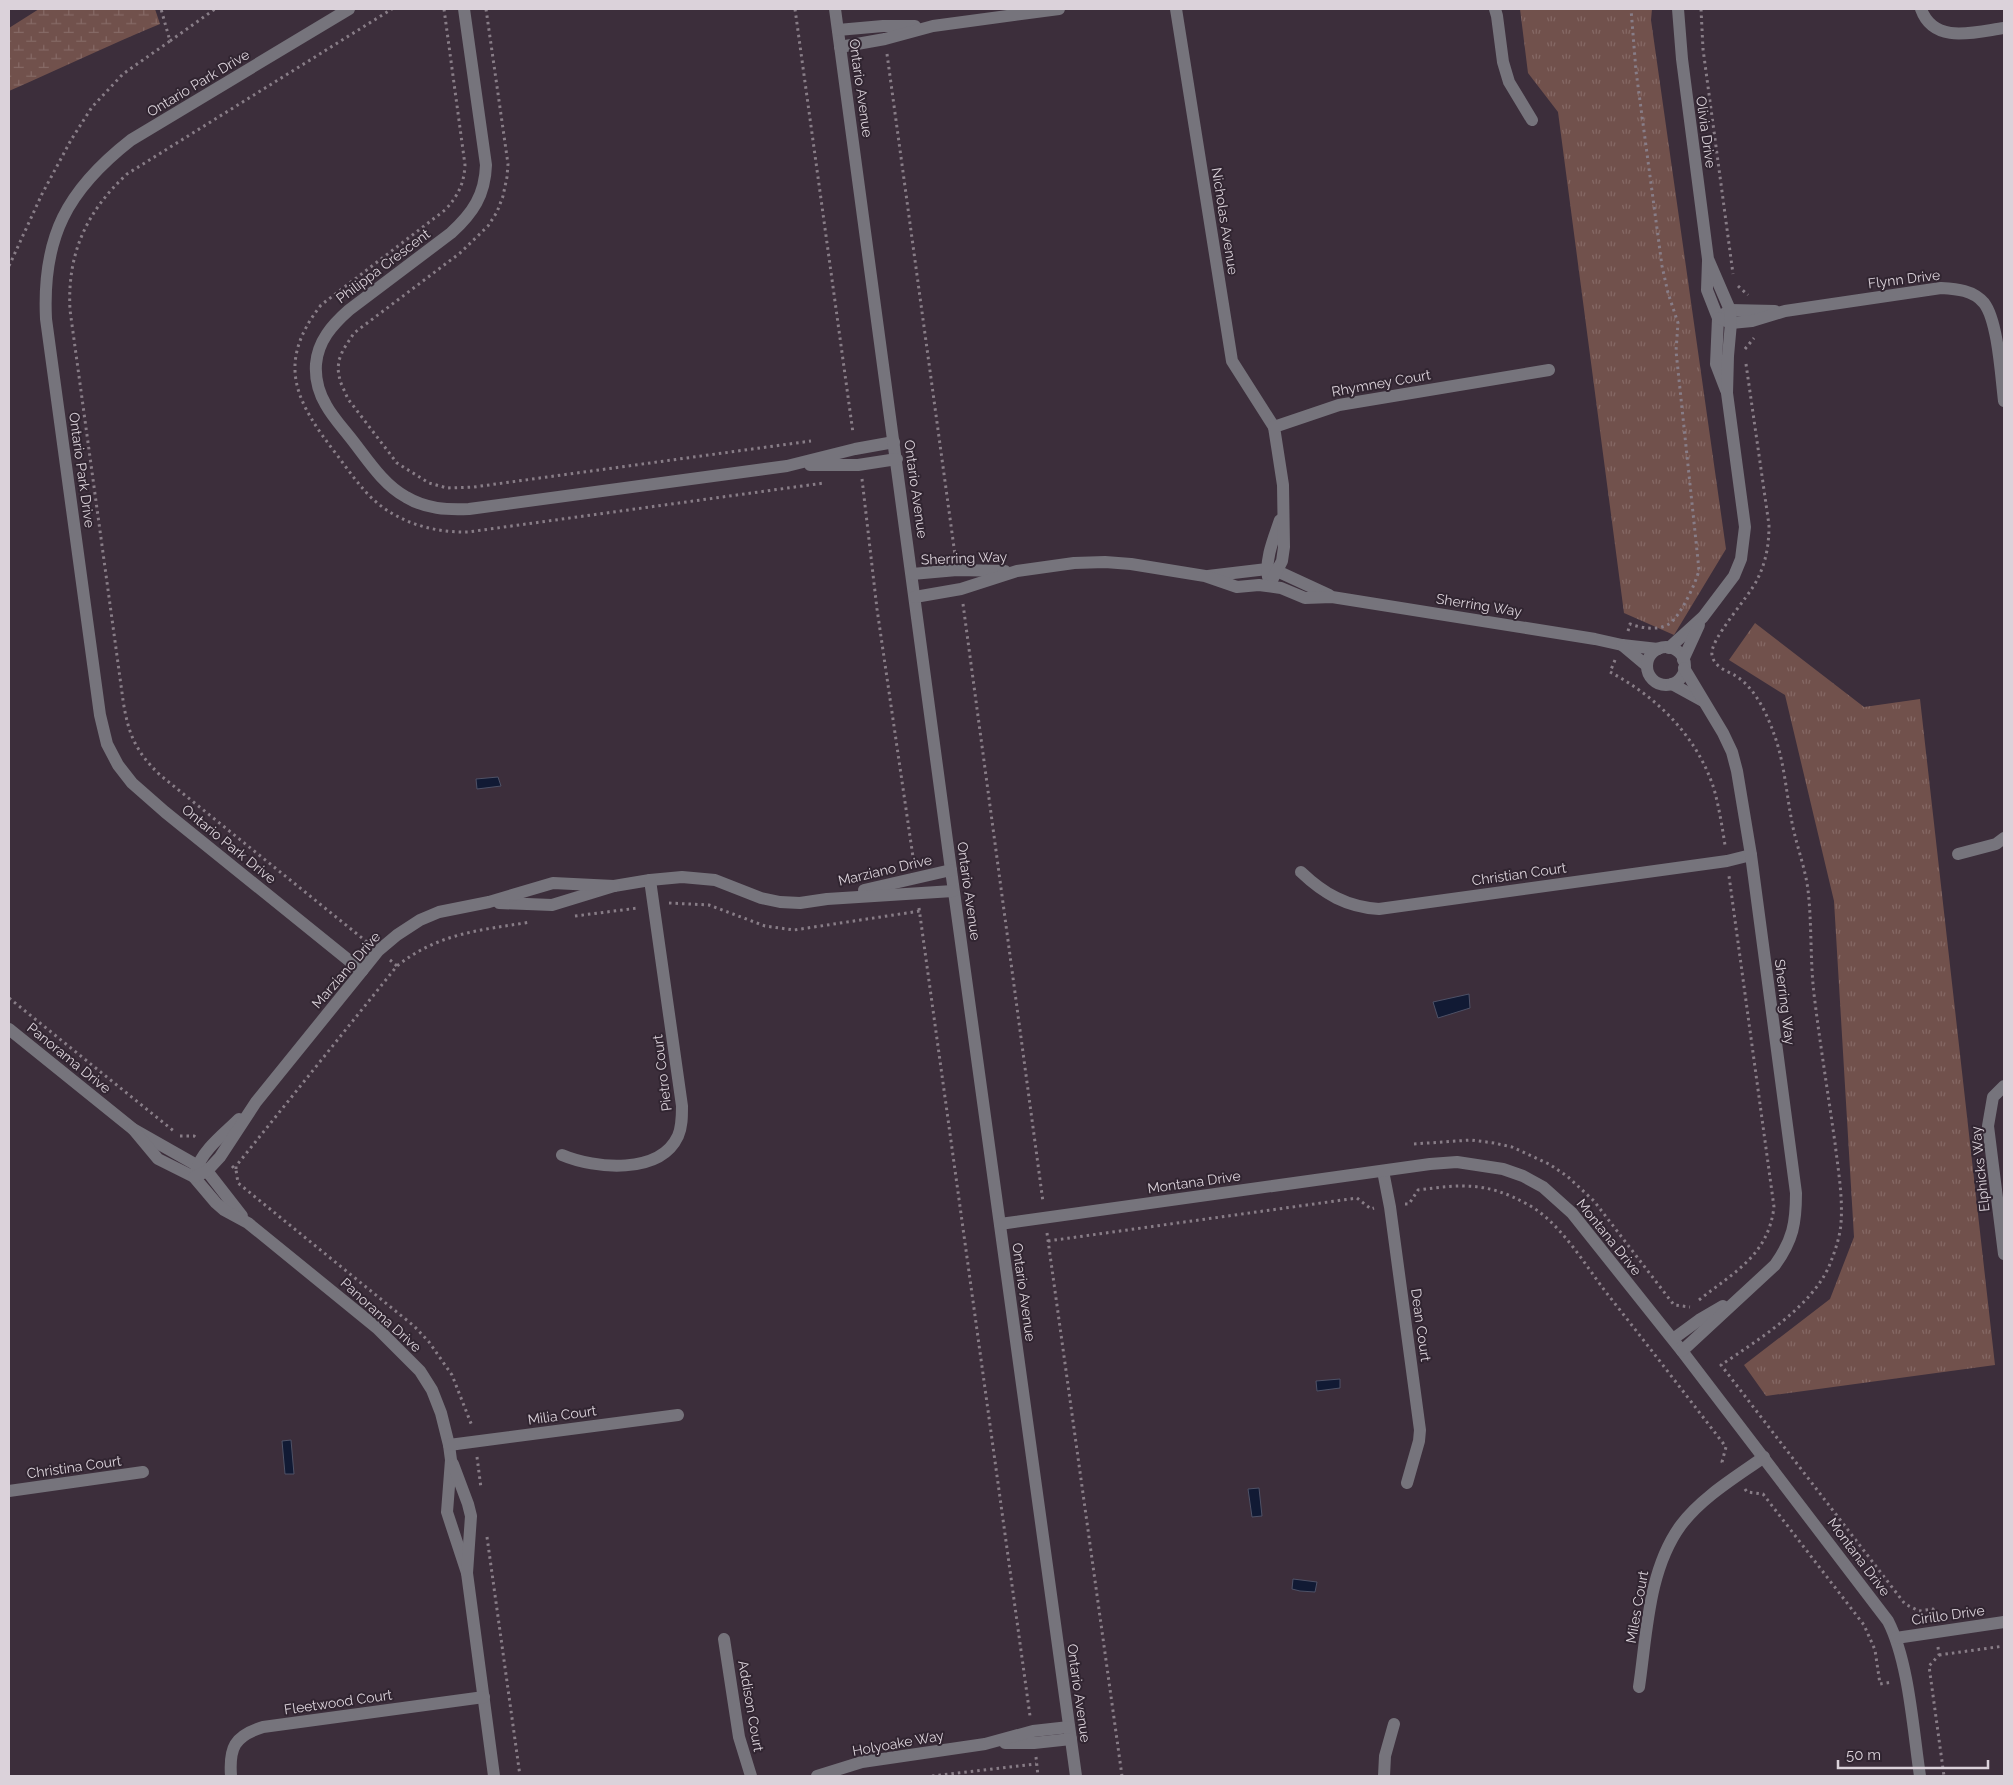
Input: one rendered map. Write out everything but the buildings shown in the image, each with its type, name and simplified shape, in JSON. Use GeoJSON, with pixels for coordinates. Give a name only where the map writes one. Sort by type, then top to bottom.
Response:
{"type":"FeatureCollection","features":[{"type":"Feature","properties":{"kind":"street","name":"Ontario Park Drive"},"geometry":{"type":"LineString","coordinates":[[349,9],[131,140],[99,167],[71,201],[60,224],[52,244],[45,292],[46,319],[96,685],[107,744],[118,765],[132,783],[165,812],[362,971]]}},
{"type":"Feature","properties":{"kind":"street","name":"Philippa Crescent"},"geometry":{"type":"LineString","coordinates":[[464,9],[486,165],[486,181],[482,194],[464,221],[451,233],[335,322],[325,336],[319,350],[316,366],[321,393],[330,411],[390,485],[404,497],[419,504],[450,510],[469,509],[787,466],[855,449],[894,442]]}},
{"type":"Feature","properties":{"kind":"street","name":"Ontario Avenue"},"geometry":{"type":"LineString","coordinates":[[835,9],[912,574],[950,870],[1076,1776]]}},
{"type":"Feature","properties":{"kind":"street"},"geometry":{"type":"LineString","coordinates":[[838,30],[883,26],[932,26],[1059,9]]}},
{"type":"Feature","properties":{"kind":"street","name":"Nicholas Avenue"},"geometry":{"type":"LineString","coordinates":[[1176,9],[1232,361],[1274,427]]}},
{"type":"Feature","properties":{"kind":"street"},"geometry":{"type":"LineString","coordinates":[[1494,9],[1497,16],[1503,62],[1509,82],[1532,120]]}},
{"type":"Feature","properties":{"kind":"street","name":"Olivia Drive"},"geometry":{"type":"LineString","coordinates":[[1678,9],[1682,60],[1708,259],[1707,290],[1718,318],[1716,364],[1727,393]]}},
{"type":"Feature","properties":{"kind":"street"},"geometry":{"type":"LineString","coordinates":[[1921,9],[1927,21],[1935,29],[1946,32],[1963,34],[2004,28]]}},
{"type":"Feature","properties":{"kind":"street"},"geometry":{"type":"LineString","coordinates":[[840,47],[885,39],[932,26]]}},
{"type":"Feature","properties":{"kind":"street","name":"Olivia Drive"},"geometry":{"type":"LineString","coordinates":[[1663,648],[1703,616],[1734,576],[1741,560],[1744,544],[1745,527],[1727,393],[1731,316],[1708,259]]}},
{"type":"Feature","properties":{"kind":"street","name":"Flynn Drive"},"geometry":{"type":"LineString","coordinates":[[1718,318],[1731,316],[1752,321],[1785,311],[1941,288],[1969,292],[1984,303],[1994,327],[2004,401]]}},
{"type":"Feature","properties":{"kind":"street","name":"Rhymney Court"},"geometry":{"type":"LineString","coordinates":[[1274,427],[1339,405],[1549,370]]}},
{"type":"Feature","properties":{"kind":"street"},"geometry":{"type":"LineString","coordinates":[[1269,586],[1272,570],[1270,549],[1284,510],[1274,427]]}},
{"type":"Feature","properties":{"kind":"street","name":"Philippa Crescent"},"geometry":{"type":"LineString","coordinates":[[787,466],[858,465],[896,459]]}},
{"type":"Feature","properties":{"kind":"street","name":"Sherring Way"},"geometry":{"type":"LineString","coordinates":[[912,574],[957,570],[1017,571],[1074,563],[1105,562],[1131,564],[1205,576],[1237,587],[1269,586],[1281,588],[1306,598],[1332,597],[1595,638],[1622,645],[1663,648]]}},
{"type":"Feature","properties":{"kind":"street","name":"Sherring Way"},"geometry":{"type":"LineString","coordinates":[[1205,576],[1272,570],[1332,597]]}},
{"type":"Feature","properties":{"kind":"street","name":"Sherring Way"},"geometry":{"type":"LineString","coordinates":[[915,597],[961,589],[1017,571]]}},
{"type":"Feature","properties":{"kind":"street","name":"Olivia Drive"},"geometry":{"type":"LineString","coordinates":[[1684,664],[1703,616]]}},
{"type":"Feature","properties":{"kind":"street","name":"Sherring Way"},"geometry":{"type":"LineString","coordinates":[[1622,645],[1647,666]]}},
{"type":"Feature","properties":{"kind":"street"},"geometry":{"type":"LineString","coordinates":[[1663,648],[1678,652],[1684,664],[1680,677],[1672,684],[1667,685],[1657,682],[1650,676],[1647,666],[1650,656],[1663,648]]}},
{"type":"Feature","properties":{"kind":"street","name":"Sherring Way"},"geometry":{"type":"LineString","coordinates":[[1682,1351],[1741,1296],[1763,1279],[1786,1250],[1796,1215],[1796,1193],[1742,796],[1732,752],[1724,733],[1703,701],[1684,664]]}},
{"type":"Feature","properties":{"kind":"street","name":"Sherring Way"},"geometry":{"type":"LineString","coordinates":[[1672,684],[1703,701]]}},
{"type":"Feature","properties":{"kind":"street"},"geometry":{"type":"LineString","coordinates":[[1958,854],[1996,844],[2004,838]]}},
{"type":"Feature","properties":{"kind":"street","name":"Christian Court"},"geometry":{"type":"LineString","coordinates":[[1301,872],[1319,888],[1349,904],[1379,908],[1727,861],[1751,855]]}},
{"type":"Feature","properties":{"kind":"street","name":"Marziano Drive"},"geometry":{"type":"LineString","coordinates":[[827,899],[950,870]]}},
{"type":"Feature","properties":{"kind":"street","name":"Marziano Drive"},"geometry":{"type":"LineString","coordinates":[[489,902],[552,905],[614,886],[682,877],[715,880],[761,898],[780,902],[800,903],[827,899],[953,891]]}},
{"type":"Feature","properties":{"kind":"street","name":"Pietro Court"},"geometry":{"type":"LineString","coordinates":[[562,1156],[592,1164],[626,1165],[648,1162],[661,1156],[671,1148],[682,1126],[682,1106],[650,880]]}},
{"type":"Feature","properties":{"kind":"street","name":"Marziano Drive"},"geometry":{"type":"LineString","coordinates":[[202,1168],[220,1157],[256,1102],[378,951],[397,934],[420,920],[439,912],[489,902],[553,883],[614,886]]}},
{"type":"Feature","properties":{"kind":"street","name":"Panorama Drive"},"geometry":{"type":"LineString","coordinates":[[9,1029],[133,1129],[202,1168],[248,1223]]}},
{"type":"Feature","properties":{"kind":"street","name":"Elphicks Way"},"geometry":{"type":"LineString","coordinates":[[2004,1086],[1994,1097],[1988,1126],[2004,1254]]}},
{"type":"Feature","properties":{"kind":"street","name":"Marziano Drive"},"geometry":{"type":"LineString","coordinates":[[194,1178],[202,1168],[210,1148],[256,1102]]}},
{"type":"Feature","properties":{"kind":"street","name":"Panorama Drive"},"geometry":{"type":"LineString","coordinates":[[133,1129],[158,1159],[194,1178],[224,1210],[248,1223],[377,1328],[420,1371],[432,1390],[441,1413],[449,1445],[451,1460],[447,1512],[467,1573],[494,1776]]}},
{"type":"Feature","properties":{"kind":"street","name":"Montana Drive"},"geometry":{"type":"LineString","coordinates":[[1000,1224],[1430,1164],[1465,1163],[1503,1169],[1543,1187],[1572,1213],[1673,1339],[1875,1602],[1896,1638],[1905,1680],[1920,1776]]}},
{"type":"Feature","properties":{"kind":"street","name":"Dean Court"},"geometry":{"type":"LineString","coordinates":[[1383,1171],[1390,1207],[1420,1430],[1420,1441],[1407,1483]]}},
{"type":"Feature","properties":{"kind":"street","name":"Sherring Way"},"geometry":{"type":"LineString","coordinates":[[1673,1339],[1699,1320],[1741,1296]]}},
{"type":"Feature","properties":{"kind":"street","name":"Milia Court"},"geometry":{"type":"LineString","coordinates":[[449,1445],[678,1415]]}},
{"type":"Feature","properties":{"kind":"street","name":"Miles Court"},"geometry":{"type":"LineString","coordinates":[[1639,1687],[1654,1584],[1660,1562],[1669,1544],[1682,1524],[1700,1505],[1764,1457]]}},
{"type":"Feature","properties":{"kind":"street","name":"Panorama Drive"},"geometry":{"type":"LineString","coordinates":[[451,1460],[471,1516],[467,1573]]}},
{"type":"Feature","properties":{"kind":"street","name":"Christina Court"},"geometry":{"type":"LineString","coordinates":[[9,1491],[143,1472]]}},
{"type":"Feature","properties":{"kind":"street","name":"Cirillo Drive"},"geometry":{"type":"LineString","coordinates":[[1896,1638],[2004,1622]]}},
{"type":"Feature","properties":{"kind":"street","name":"Addison Court"},"geometry":{"type":"LineString","coordinates":[[724,1640],[739,1737],[751,1776]]}},
{"type":"Feature","properties":{"kind":"street","name":"Fleetwood Court"},"geometry":{"type":"LineString","coordinates":[[231,1776],[230,1759],[238,1739],[248,1732],[262,1727],[484,1697]]}},
{"type":"Feature","properties":{"kind":"street"},"geometry":{"type":"LineString","coordinates":[[1384,1776],[1385,1756],[1394,1724]]}},
{"type":"Feature","properties":{"kind":"street","name":"Holyoake Way"},"geometry":{"type":"LineString","coordinates":[[817,1776],[862,1762],[984,1744],[1033,1731],[1070,1733]]}},
{"type":"Feature","properties":{"kind":"street","name":"Holyoake Way"},"geometry":{"type":"LineString","coordinates":[[984,1744],[1034,1743],[1070,1733]]}},
{"type":"Feature","properties":{"kind":"path"},"geometry":{"type":"LineString","coordinates":[[161,9],[170,42]]}},
{"type":"Feature","properties":{"kind":"path"},"geometry":{"type":"LineString","coordinates":[[9,266],[42,194],[74,134],[92,107],[124,74],[214,9]]}},
{"type":"Feature","properties":{"kind":"path"},"geometry":{"type":"LineString","coordinates":[[392,9],[127,174],[111,188],[97,206],[85,227],[76,248],[69,290],[70,310],[123,700],[131,738],[139,752],[160,775],[397,966]]}},
{"type":"Feature","properties":{"kind":"path"},"geometry":{"type":"LineString","coordinates":[[444,9],[465,165],[465,176],[461,188],[445,210],[321,305],[301,337],[296,357],[298,394],[305,410],[365,492],[400,518],[432,530],[468,532],[832,482]]}},
{"type":"Feature","properties":{"kind":"path"},"geometry":{"type":"LineString","coordinates":[[486,9],[508,164],[504,196],[488,226],[476,239],[354,333],[348,340],[339,360],[338,368],[343,390],[397,463],[429,483],[447,488],[474,487],[814,441]]}},
{"type":"Feature","properties":{"kind":"path"},"geometry":{"type":"LineString","coordinates":[[795,9],[855,449]]}},
{"type":"Feature","properties":{"kind":"path"},"geometry":{"type":"LineString","coordinates":[[1622,645],[1630,624],[1644,629],[1669,624],[1685,603],[1696,584],[1699,570],[1676,352],[1678,323],[1668,293],[1662,266],[1636,72],[1631,9]]}},
{"type":"Feature","properties":{"kind":"path"},"geometry":{"type":"LineString","coordinates":[[885,39],[957,570]]}},
{"type":"Feature","properties":{"kind":"path"},"geometry":{"type":"LineString","coordinates":[[858,465],[862,478],[877,609],[915,878]]}},
{"type":"Feature","properties":{"kind":"path"},"geometry":{"type":"LineString","coordinates":[[961,589],[1122,1776]]}},
{"type":"Feature","properties":{"kind":"path"},"geometry":{"type":"LineString","coordinates":[[1712,648],[1712,656],[1715,663],[1738,677],[1755,696],[1774,735],[1781,757],[1791,819],[1808,888],[1813,991],[1838,1169],[1841,1207],[1838,1242],[1829,1266],[1819,1284],[1784,1319],[1721,1365]]}},
{"type":"Feature","properties":{"kind":"path"},"geometry":{"type":"LineString","coordinates":[[1414,1144],[1471,1140],[1494,1143],[1530,1154],[1549,1164],[1574,1181],[1594,1201],[1674,1305],[1689,1307],[1752,1258],[1768,1234],[1774,1207],[1720,812],[1713,788],[1692,744],[1681,728],[1639,688],[1610,672]]}},
{"type":"Feature","properties":{"kind":"path"},"geometry":{"type":"LineString","coordinates":[[917,893],[1033,1731]]}},
{"type":"Feature","properties":{"kind":"path"},"geometry":{"type":"LineString","coordinates":[[566,918],[644,908]]}},
{"type":"Feature","properties":{"kind":"path"},"geometry":{"type":"LineString","coordinates":[[481,1490],[472,1423],[452,1375],[429,1342],[414,1326],[376,1294],[238,1183],[236,1166],[397,966],[410,956],[442,939],[536,921]]}},
{"type":"Feature","properties":{"kind":"path"},"geometry":{"type":"LineString","coordinates":[[9,998],[181,1137],[194,1136],[210,1148]]}},
{"type":"Feature","properties":{"kind":"path"},"geometry":{"type":"LineString","coordinates":[[220,1157],[236,1170]]}},
{"type":"Feature","properties":{"kind":"path"},"geometry":{"type":"LineString","coordinates":[[1048,1241],[1357,1198],[1372,1209],[1390,1207],[1409,1204],[1418,1190],[1456,1185],[1492,1190],[1517,1199],[1542,1215],[1572,1247],[1726,1446],[1722,1462],[1747,1492],[1763,1494],[1857,1615],[1871,1638],[1875,1650],[1880,1684],[1931,1676]]}},
{"type":"Feature","properties":{"kind":"path"},"geometry":{"type":"LineString","coordinates":[[486,1529],[520,1776]]}},
{"type":"Feature","properties":{"kind":"path"},"geometry":{"type":"LineString","coordinates":[[1939,1655],[2004,1646]]}},
{"type":"Feature","properties":{"kind":"path"},"geometry":{"type":"LineString","coordinates":[[932,1776],[1036,1764]]}},
{"type":"Feature","properties":{"kind":"green space"},"geometry":{"type":"Polygon","coordinates":[[[39,9],[155,9],[160,24],[9,91],[9,28],[39,9]]]}},
{"type":"Feature","properties":{"kind":"green space"},"geometry":{"type":"Polygon","coordinates":[[[1520,9],[1652,9],[1651,20],[1726,549],[1674,635],[1624,613],[1558,112],[1528,73],[1520,9]]]}},
{"type":"Feature","properties":{"kind":"green space"},"geometry":{"type":"Polygon","coordinates":[[[1755,623],[1864,707],[1920,699],[1995,1365],[1766,1396],[1744,1365],[1830,1299],[1854,1237],[1834,901],[1785,695],[1729,660],[1755,623]]]}},
{"type":"Feature","properties":{"kind":"water"},"geometry":{"type":"Polygon","coordinates":[[[498,777],[501,786],[477,789],[476,779],[498,777]]]}},
{"type":"Feature","properties":{"kind":"water"},"geometry":{"type":"Polygon","coordinates":[[[1469,994],[1470,1008],[1438,1018],[1433,1002],[1469,994]]]}},
{"type":"Feature","properties":{"kind":"water"},"geometry":{"type":"Polygon","coordinates":[[[1340,1379],[1340,1388],[1317,1391],[1316,1381],[1340,1379]]]}},
{"type":"Feature","properties":{"kind":"water"},"geometry":{"type":"Polygon","coordinates":[[[291,1440],[294,1474],[285,1474],[282,1441],[291,1440]]]}},
{"type":"Feature","properties":{"kind":"water"},"geometry":{"type":"Polygon","coordinates":[[[1259,1488],[1262,1516],[1252,1517],[1248,1489],[1259,1488]]]}},
{"type":"Feature","properties":{"kind":"water"},"geometry":{"type":"Polygon","coordinates":[[[1293,1579],[1317,1582],[1315,1592],[1292,1589],[1293,1579]]]}}]}
